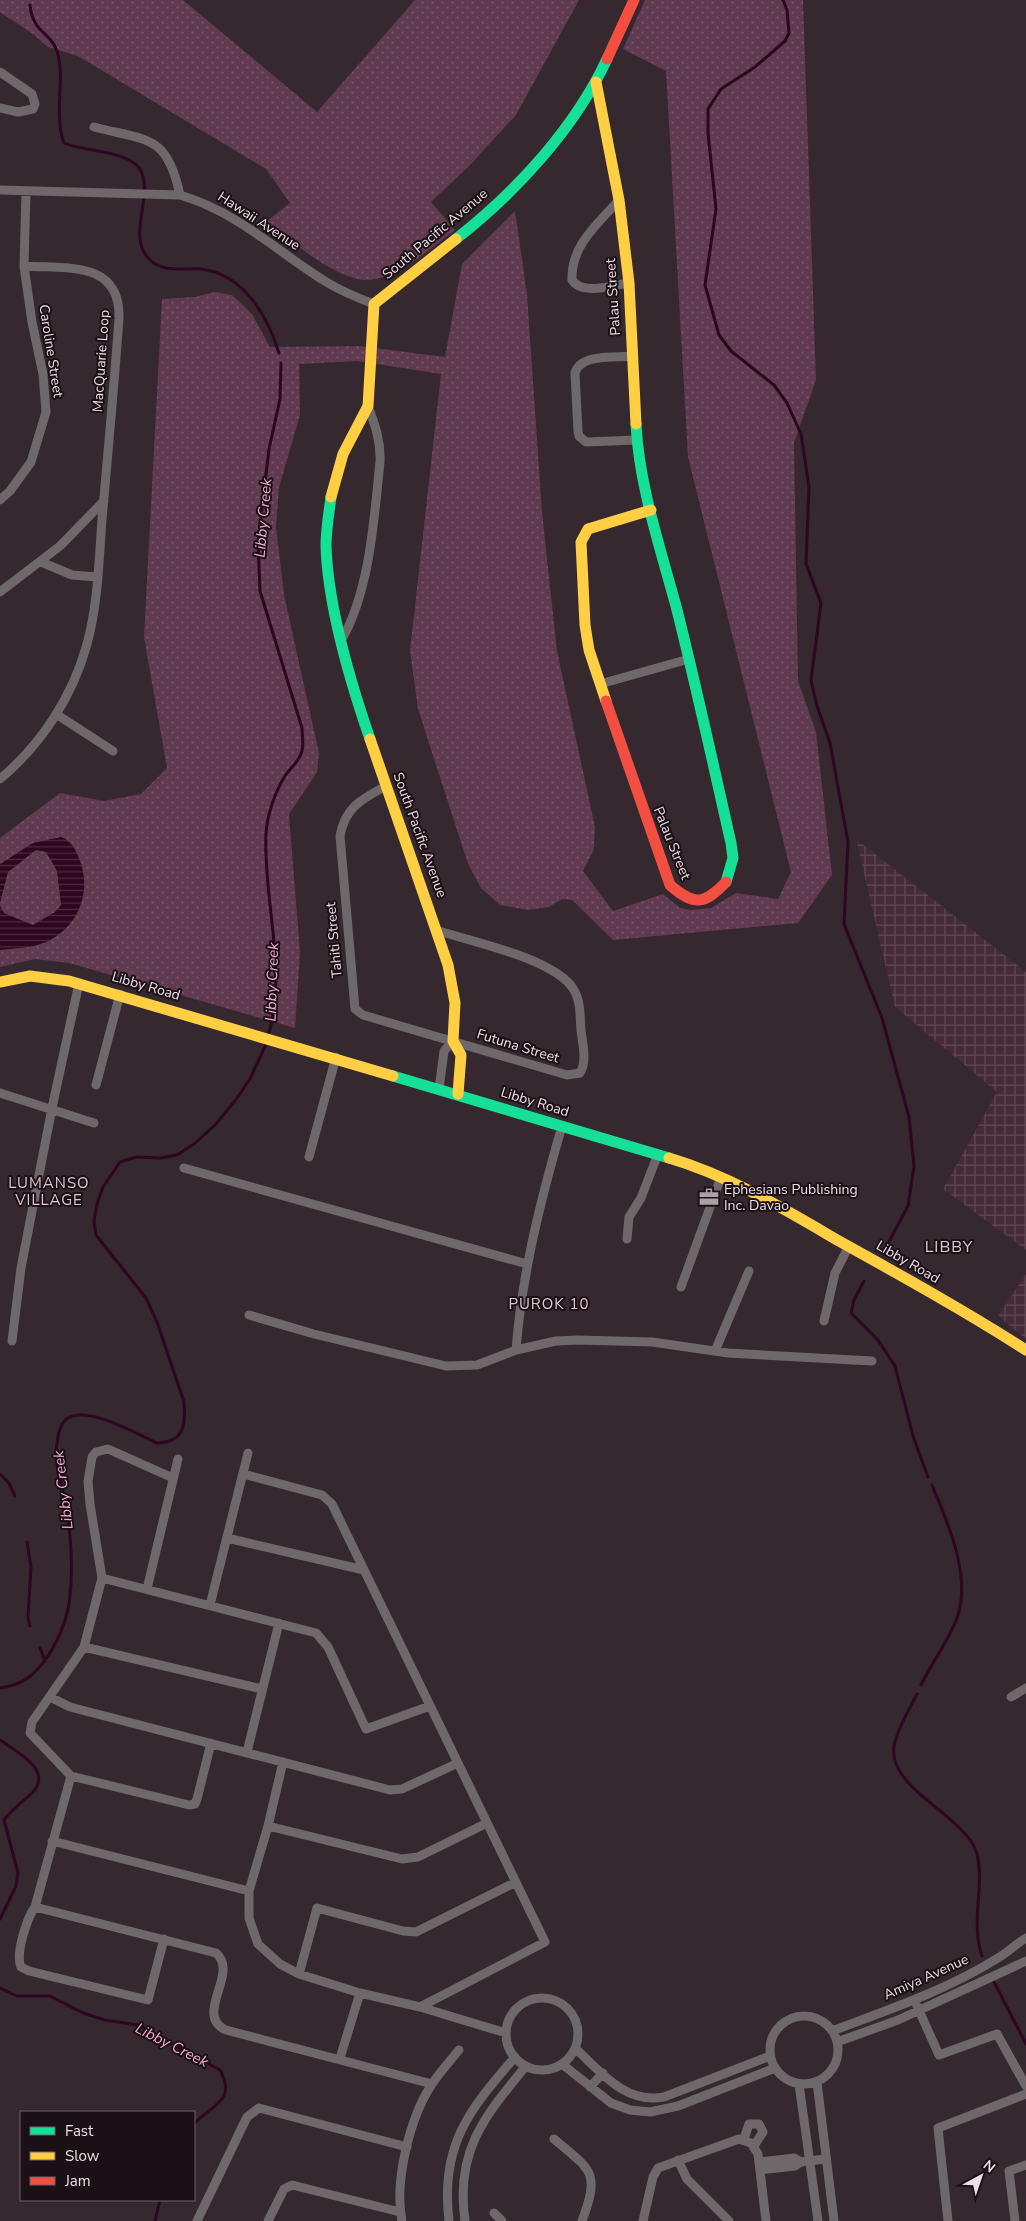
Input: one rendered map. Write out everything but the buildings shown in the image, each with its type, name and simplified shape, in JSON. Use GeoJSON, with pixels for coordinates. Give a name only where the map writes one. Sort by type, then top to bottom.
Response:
{"type":"FeatureCollection","features":[{"type":"Feature","properties":{"kind":"street","name":"South Pacific Avenue"},"geometry":{"type":"LineString","coordinates":[[439,1089],[444,1051],[453,1041],[456,1016],[454,986],[438,931],[357,702],[342,641],[328,570],[326,544],[330,498],[343,454],[368,406],[374,304],[479,221],[547,151],[577,114],[596,82],[634,0]]}},
{"type":"Feature","properties":{"kind":"street"},"geometry":{"type":"LineString","coordinates":[[0,72],[32,94],[35,104],[33,109],[24,112],[0,108]]}},
{"type":"Feature","properties":{"kind":"street","name":"Palau Street"},"geometry":{"type":"LineString","coordinates":[[596,82],[618,200],[629,283],[637,440],[651,510],[689,659],[733,858],[728,880],[711,898],[703,901],[684,898],[670,885],[600,684],[586,636],[581,542],[583,534],[591,527],[651,510]]}},
{"type":"Feature","properties":{"kind":"street"},"geometry":{"type":"LineString","coordinates":[[94,126],[144,140],[159,147],[171,162],[180,196]]}},
{"type":"Feature","properties":{"kind":"street","name":"Hawaii Avenue"},"geometry":{"type":"LineString","coordinates":[[0,190],[180,196],[206,203],[227,214],[328,283],[374,304]]}},
{"type":"Feature","properties":{"kind":"street","name":"Caroline Street"},"geometry":{"type":"LineString","coordinates":[[0,500],[10,492],[31,462],[46,412],[43,374],[32,322],[24,266],[26,192]]}},
{"type":"Feature","properties":{"kind":"street"},"geometry":{"type":"LineString","coordinates":[[618,200],[578,248],[571,265],[572,280],[577,286],[584,288],[629,283]]}},
{"type":"Feature","properties":{"kind":"street","name":"MacQuarie Loop"},"geometry":{"type":"LineString","coordinates":[[0,779],[21,762],[46,732],[88,643],[97,577],[119,319],[117,295],[108,281],[94,272],[24,266]]}},
{"type":"Feature","properties":{"kind":"street"},"geometry":{"type":"LineString","coordinates":[[632,356],[586,360],[579,365],[575,373],[578,431],[579,436],[586,442],[637,440]]}},
{"type":"Feature","properties":{"kind":"street","name":"South Pacific Avenue"},"geometry":{"type":"LineString","coordinates":[[342,641],[351,625],[361,596],[378,483],[381,446],[368,406]]}},
{"type":"Feature","properties":{"kind":"street"},"geometry":{"type":"LineString","coordinates":[[0,592],[41,562],[104,501]]}},
{"type":"Feature","properties":{"kind":"street"},"geometry":{"type":"LineString","coordinates":[[41,562],[62,572],[97,577]]}},
{"type":"Feature","properties":{"kind":"street"},"geometry":{"type":"LineString","coordinates":[[600,684],[689,659]]}},
{"type":"Feature","properties":{"kind":"street"},"geometry":{"type":"LineString","coordinates":[[56,714],[113,751]]}},
{"type":"Feature","properties":{"kind":"street","name":"Tahiti Street"},"geometry":{"type":"LineString","coordinates":[[386,786],[362,799],[351,809],[343,821],[340,836],[354,1006],[363,1015],[453,1041]]}},
{"type":"Feature","properties":{"kind":"street","name":"Futuna Street"},"geometry":{"type":"LineString","coordinates":[[438,931],[536,962],[568,982],[577,997],[583,1067],[580,1072],[568,1076],[453,1041]]}},
{"type":"Feature","properties":{"kind":"street","name":"Libby Road"},"geometry":{"type":"LineString","coordinates":[[0,982],[32,975],[50,976],[79,983],[336,1057],[658,1154],[721,1177],[969,1314],[1026,1350]]}},
{"type":"Feature","properties":{"kind":"street"},"geometry":{"type":"LineString","coordinates":[[12,1341],[22,1268],[52,1108],[79,983]]}},
{"type":"Feature","properties":{"kind":"street"},"geometry":{"type":"LineString","coordinates":[[96,1085],[120,994]]}},
{"type":"Feature","properties":{"kind":"street","name":"South Pacific Avenue"},"geometry":{"type":"LineString","coordinates":[[453,1041],[461,1055],[458,1094]]}},
{"type":"Feature","properties":{"kind":"street"},"geometry":{"type":"LineString","coordinates":[[309,1157],[336,1057]]}},
{"type":"Feature","properties":{"kind":"street"},"geometry":{"type":"LineString","coordinates":[[0,1093],[52,1108],[94,1123]]}},
{"type":"Feature","properties":{"kind":"street"},"geometry":{"type":"LineString","coordinates":[[516,1350],[527,1264],[538,1214],[562,1126]]}},
{"type":"Feature","properties":{"kind":"street"},"geometry":{"type":"LineString","coordinates":[[627,1239],[629,1217],[641,1198],[658,1154]]}},
{"type":"Feature","properties":{"kind":"street"},"geometry":{"type":"LineString","coordinates":[[184,1168],[527,1264]]}},
{"type":"Feature","properties":{"kind":"street"},"geometry":{"type":"LineString","coordinates":[[681,1287],[721,1177]]}},
{"type":"Feature","properties":{"kind":"street"},"geometry":{"type":"LineString","coordinates":[[824,1321],[835,1273],[849,1246]]}},
{"type":"Feature","properties":{"kind":"street"},"geometry":{"type":"LineString","coordinates":[[715,1352],[749,1271]]}},
{"type":"Feature","properties":{"kind":"street"},"geometry":{"type":"LineString","coordinates":[[249,1316],[446,1366],[477,1365],[516,1350],[556,1341],[578,1340],[652,1342],[715,1352],[872,1361]]}},
{"type":"Feature","properties":{"kind":"street"},"geometry":{"type":"LineString","coordinates":[[173,1478],[108,1449],[96,1452],[92,1457],[88,1481],[102,1578],[84,1646],[32,1722],[30,1733],[71,1776],[192,1805],[197,1799],[211,1743]]}},
{"type":"Feature","properties":{"kind":"street"},"geometry":{"type":"LineString","coordinates":[[210,1605],[248,1453]]}},
{"type":"Feature","properties":{"kind":"street"},"geometry":{"type":"LineString","coordinates":[[147,1589],[178,1459]]}},
{"type":"Feature","properties":{"kind":"street"},"geometry":{"type":"LineString","coordinates":[[243,1474],[326,1498],[332,1504],[545,1942],[420,2007]]}},
{"type":"Feature","properties":{"kind":"street"},"geometry":{"type":"LineString","coordinates":[[227,1538],[364,1570]]}},
{"type":"Feature","properties":{"kind":"street"},"geometry":{"type":"LineString","coordinates":[[102,1578],[309,1630],[326,1642],[366,1729],[430,1706]]}},
{"type":"Feature","properties":{"kind":"street"},"geometry":{"type":"LineString","coordinates":[[247,1752],[279,1622]]}},
{"type":"Feature","properties":{"kind":"street"},"geometry":{"type":"LineString","coordinates":[[84,1646],[262,1689]]}},
{"type":"Feature","properties":{"kind":"street"},"geometry":{"type":"LineString","coordinates":[[1011,1698],[1026,1688]]}},
{"type":"Feature","properties":{"kind":"street"},"geometry":{"type":"LineString","coordinates":[[50,1697],[70,1707],[390,1790],[402,1788],[458,1763]]}},
{"type":"Feature","properties":{"kind":"street"},"geometry":{"type":"LineString","coordinates":[[283,1762],[268,1826],[249,1891],[249,1918],[258,1944],[280,1964],[299,1974],[506,2033]]}},
{"type":"Feature","properties":{"kind":"street"},"geometry":{"type":"LineString","coordinates":[[71,1776],[35,1907],[26,1924],[19,1959],[21,1967],[29,1971],[148,2000],[164,1938]]}},
{"type":"Feature","properties":{"kind":"street"},"geometry":{"type":"LineString","coordinates":[[268,1826],[402,1859],[418,1857],[487,1823]]}},
{"type":"Feature","properties":{"kind":"street"},"geometry":{"type":"LineString","coordinates":[[52,1841],[249,1891]]}},
{"type":"Feature","properties":{"kind":"street"},"geometry":{"type":"LineString","coordinates":[[299,1974],[316,1908],[403,1931],[416,1932],[516,1882]]}},
{"type":"Feature","properties":{"kind":"street"},"geometry":{"type":"LineString","coordinates":[[35,1907],[164,1938],[216,1953],[221,1958],[223,1968],[213,2016],[216,2025],[221,2028],[340,2058],[432,2084]]}},
{"type":"Feature","properties":{"kind":"street","name":"Amiya Avenue"},"geometry":{"type":"LineString","coordinates":[[832,2031],[914,1999],[996,1960],[1026,1938]]}},
{"type":"Feature","properties":{"kind":"street","name":"Amiya Avenue"},"geometry":{"type":"LineString","coordinates":[[837,2042],[919,2011],[1026,1961]]}},
{"type":"Feature","properties":{"kind":"street"},"geometry":{"type":"LineString","coordinates":[[340,2058],[360,1992]]}},
{"type":"Feature","properties":{"kind":"street"},"geometry":{"type":"LineString","coordinates":[[535,1999],[554,2000],[563,2005],[575,2020],[578,2039],[575,2048],[562,2064],[544,2070],[526,2066],[515,2058],[507,2042],[506,2033],[512,2015],[526,2002],[535,1999]]}},
{"type":"Feature","properties":{"kind":"street"},"geometry":{"type":"LineString","coordinates":[[914,1999],[939,2055],[997,2034],[1026,2086]]}},
{"type":"Feature","properties":{"kind":"street"},"geometry":{"type":"LineString","coordinates":[[803,2016],[811,2017],[826,2024],[837,2042],[838,2050],[834,2066],[824,2078],[816,2082],[799,2084],[785,2078],[775,2068],[770,2056],[770,2048],[775,2032],[787,2020],[803,2016]]}},
{"type":"Feature","properties":{"kind":"street"},"geometry":{"type":"LineString","coordinates":[[575,2048],[612,2082],[629,2094],[637,2097],[656,2098],[770,2056]]}},
{"type":"Feature","properties":{"kind":"street"},"geometry":{"type":"LineString","coordinates":[[268,2221],[284,2190],[292,2185],[401,2217],[403,2163],[419,2111],[432,2084],[459,2050]]}},
{"type":"Feature","properties":{"kind":"street"},"geometry":{"type":"LineString","coordinates":[[450,2221],[447,2189],[459,2136],[474,2106],[515,2058]]}},
{"type":"Feature","properties":{"kind":"street"},"geometry":{"type":"LineString","coordinates":[[562,2064],[590,2088],[630,2110],[658,2111],[775,2068]]}},
{"type":"Feature","properties":{"kind":"street"},"geometry":{"type":"LineString","coordinates":[[465,2221],[462,2190],[473,2141],[487,2114],[526,2066]]}},
{"type":"Feature","properties":{"kind":"street"},"geometry":{"type":"LineString","coordinates":[[590,2088],[602,2073]]}},
{"type":"Feature","properties":{"kind":"street"},"geometry":{"type":"LineString","coordinates":[[602,2096],[612,2082]]}},
{"type":"Feature","properties":{"kind":"street"},"geometry":{"type":"LineString","coordinates":[[816,2082],[834,2221]]}},
{"type":"Feature","properties":{"kind":"street"},"geometry":{"type":"LineString","coordinates":[[799,2084],[818,2221]]}},
{"type":"Feature","properties":{"kind":"street"},"geometry":{"type":"LineString","coordinates":[[948,2221],[938,2128],[1026,2094]]}},
{"type":"Feature","properties":{"kind":"street"},"geometry":{"type":"LineString","coordinates":[[802,2108],[820,2107]]}},
{"type":"Feature","properties":{"kind":"street"},"geometry":{"type":"LineString","coordinates":[[197,2221],[247,2117],[259,2108],[407,2147]]}},
{"type":"Feature","properties":{"kind":"street"},"geometry":{"type":"LineString","coordinates":[[744,2139],[750,2124],[759,2124],[763,2132],[754,2146]]}},
{"type":"Feature","properties":{"kind":"street"},"geometry":{"type":"LineString","coordinates":[[806,2135],[822,2133]]}},
{"type":"Feature","properties":{"kind":"street"},"geometry":{"type":"LineString","coordinates":[[554,2139],[580,2161],[590,2174],[592,2191],[582,2221]]}},
{"type":"Feature","properties":{"kind":"street"},"geometry":{"type":"LineString","coordinates":[[643,2221],[656,2170],[734,2140],[744,2139],[754,2146],[760,2166],[766,2221]]}},
{"type":"Feature","properties":{"kind":"street"},"geometry":{"type":"LineString","coordinates":[[760,2166],[795,2166],[800,2162],[826,2159]]}},
{"type":"Feature","properties":{"kind":"street"},"geometry":{"type":"LineString","coordinates":[[678,2160],[687,2179],[730,2221]]}},
{"type":"Feature","properties":{"kind":"street"},"geometry":{"type":"LineString","coordinates":[[1015,2221],[1010,2171],[1026,2165]]}},
{"type":"Feature","properties":{"kind":"street"},"geometry":{"type":"LineString","coordinates":[[494,2213],[502,2221]]}},
{"type":"Feature","properties":{"kind":"shaded area"},"geometry":{"type":"Polygon","coordinates":[[[0,0],[183,0],[317,112],[415,0],[579,0],[516,115],[468,167],[431,202],[455,230],[417,259],[397,271],[376,279],[363,280],[334,270],[318,261],[266,222],[290,203],[266,169],[78,56],[48,47],[33,34],[0,12],[0,0]]]}},
{"type":"Feature","properties":{"kind":"shaded area"},"geometry":{"type":"Polygon","coordinates":[[[645,0],[803,0],[816,380],[794,443],[798,681],[816,732],[832,875],[798,923],[613,940],[572,900],[562,899],[549,907],[528,910],[500,905],[481,888],[468,864],[418,709],[410,651],[441,374],[357,361],[299,364],[300,415],[279,487],[276,527],[284,595],[319,753],[317,772],[289,814],[300,953],[295,1028],[69,963],[35,959],[0,967],[0,838],[60,793],[104,801],[141,794],[167,768],[144,637],[162,299],[195,297],[215,292],[232,295],[252,314],[270,347],[359,346],[445,357],[462,264],[515,211],[527,294],[542,512],[557,651],[595,827],[594,849],[583,871],[613,911],[663,894],[680,908],[691,910],[711,908],[736,893],[778,899],[791,872],[688,457],[666,71],[623,49],[645,0]]]}},
{"type":"Feature","properties":{"kind":"shaded area"},"geometry":{"type":"Polygon","coordinates":[[[61,837],[70,842],[74,847],[82,867],[84,891],[77,913],[62,932],[46,942],[27,947],[0,950],[0,906],[4,913],[33,925],[55,912],[61,905],[57,871],[46,852],[36,850],[8,872],[0,903],[0,864],[33,843],[61,837]]]}},
{"type":"Feature","properties":{"kind":"shaded area"},"geometry":{"type":"Polygon","coordinates":[[[856,839],[1026,972],[1026,1250],[943,1189],[997,1092],[895,1007],[856,839]]]}},
{"type":"Feature","properties":{"kind":"shaded area"},"geometry":{"type":"Polygon","coordinates":[[[1026,1274],[1026,1339],[998,1316],[1026,1274]]]}},
{"type":"Feature","properties":{"kind":"waterway"},"geometry":{"type":"LineString","coordinates":[[783,0],[787,10],[789,33],[785,41],[755,67],[721,89],[708,109],[708,133],[716,209],[705,285],[719,335],[731,351],[774,385],[787,403],[801,434],[809,487],[806,564],[821,603],[811,680],[817,706],[830,743],[848,842],[844,924],[882,1018],[909,1117],[914,1166],[908,1206],[884,1251]]}},
{"type":"Feature","properties":{"kind":"waterway","name":"Libby Creek"},"geometry":{"type":"LineString","coordinates":[[30,5],[34,22],[54,44],[57,51],[60,73],[59,108],[64,143],[119,156],[137,165],[142,173],[144,183],[140,239],[142,249],[148,258],[153,263],[166,268],[201,269],[230,279],[242,288],[261,312],[279,353]]}},
{"type":"Feature","properties":{"kind":"waterway","name":"Libby Creek"},"geometry":{"type":"LineString","coordinates":[[268,1036],[274,1011],[276,986],[266,859],[266,834],[272,804],[278,789],[299,758],[303,745],[302,728],[260,591],[258,542],[269,449],[280,399],[281,363]]}},
{"type":"Feature","properties":{"kind":"waterway","name":"Libby Creek"},"geometry":{"type":"LineString","coordinates":[[0,1688],[22,1682],[38,1669],[56,1642],[63,1627],[69,1604],[71,1586],[70,1543],[66,1505],[57,1468],[56,1453],[62,1424],[68,1418],[77,1415],[100,1418],[157,1443],[166,1442],[178,1436],[183,1425],[184,1402],[157,1322],[146,1298],[96,1235],[94,1221],[103,1187],[120,1162],[136,1157],[161,1158],[177,1155],[194,1144],[215,1125],[235,1101],[250,1079],[267,1042]]}},
{"type":"Feature","properties":{"kind":"waterway"},"geometry":{"type":"LineString","coordinates":[[864,1281],[854,1300],[851,1313],[878,1340],[895,1366],[913,1436],[928,1477]]}},
{"type":"Feature","properties":{"kind":"waterway"},"geometry":{"type":"LineString","coordinates":[[0,1474],[9,1483],[15,1496]]}},
{"type":"Feature","properties":{"kind":"waterway"},"geometry":{"type":"LineString","coordinates":[[921,1685],[945,1644],[957,1618],[961,1602],[962,1585],[960,1568],[951,1533],[932,1485]]}},
{"type":"Feature","properties":{"kind":"waterway"},"geometry":{"type":"LineString","coordinates":[[27,1542],[31,1567],[28,1617],[30,1626]]}},
{"type":"Feature","properties":{"kind":"waterway"},"geometry":{"type":"LineString","coordinates":[[40,1648],[45,1661]]}},
{"type":"Feature","properties":{"kind":"waterway"},"geometry":{"type":"LineString","coordinates":[[917,1694],[898,1732],[894,1746],[894,1758],[898,1769],[905,1779],[960,1828],[975,1849],[979,1866],[977,1930],[982,1956]]}},
{"type":"Feature","properties":{"kind":"waterway","name":"Libby Creek"},"geometry":{"type":"LineString","coordinates":[[0,1740],[23,1755],[36,1769],[39,1776],[38,1784],[33,1792],[4,1820],[18,1873],[16,1886],[0,1919]]}},
{"type":"Feature","properties":{"kind":"waterway"},"geometry":{"type":"LineString","coordinates":[[994,1982],[1026,2044]]}},
{"type":"Feature","properties":{"kind":"waterway","name":"Libby Creek"},"geometry":{"type":"LineString","coordinates":[[0,1988],[17,1996],[50,1996],[83,2013],[105,2020],[138,2025],[220,2070],[226,2089],[224,2096],[220,2102],[195,2123]]}},
{"type":"Feature","properties":{"kind":"waterway","name":"Libby Creek"},"geometry":{"type":"LineString","coordinates":[[155,2221],[160,2201]]}},
{"type":"Feature","properties":{"kind":"traffic: fast"},"geometry":{"type":"LineString","coordinates":[[456,239],[500,201],[542,157],[578,110],[594,85],[607,59]]}},
{"type":"Feature","properties":{"kind":"traffic: fast"},"geometry":{"type":"LineString","coordinates":[[636,424],[641,470],[646,493],[676,606],[731,843],[733,858],[726,882]]}},
{"type":"Feature","properties":{"kind":"traffic: fast"},"geometry":{"type":"LineString","coordinates":[[331,497],[326,546],[331,594],[341,644],[370,739]]}},
{"type":"Feature","properties":{"kind":"traffic: fast"},"geometry":{"type":"LineString","coordinates":[[393,1076],[669,1158]]}},
{"type":"Feature","properties":{"kind":"traffic: slow"},"geometry":{"type":"LineString","coordinates":[[596,82],[619,200],[629,283],[636,424]]}},
{"type":"Feature","properties":{"kind":"traffic: slow"},"geometry":{"type":"LineString","coordinates":[[331,497],[343,454],[368,406],[374,304],[456,239]]}},
{"type":"Feature","properties":{"kind":"traffic: slow"},"geometry":{"type":"LineString","coordinates":[[606,701],[589,650],[585,625],[581,542],[588,529],[651,510]]}},
{"type":"Feature","properties":{"kind":"traffic: slow"},"geometry":{"type":"LineString","coordinates":[[370,739],[448,965],[455,1003],[453,1041],[461,1055],[458,1094]]}},
{"type":"Feature","properties":{"kind":"traffic: slow"},"geometry":{"type":"LineString","coordinates":[[0,982],[30,976],[69,981],[393,1076]]}},
{"type":"Feature","properties":{"kind":"traffic: slow"},"geometry":{"type":"LineString","coordinates":[[669,1158],[714,1174],[777,1205],[980,1321],[1026,1350]]}},
{"type":"Feature","properties":{"kind":"traffic: jam"},"geometry":{"type":"LineString","coordinates":[[607,59],[634,0]]}},
{"type":"Feature","properties":{"kind":"traffic: jam"},"geometry":{"type":"LineString","coordinates":[[606,701],[670,885],[686,897],[699,900],[705,899],[726,882]]}},
{"type":"Feature","properties":{"kind":"place","name":"Ephesians Publishing Inc. Davao"},"geometry":{"type":"Point","coordinates":[709,1197]}},
{"type":"Feature","properties":{"kind":"district","name":"LUMANSO VILLAGE"},"geometry":{"type":"Point","coordinates":[49,1192]}},
{"type":"Feature","properties":{"kind":"district","name":"LIBBY"},"geometry":{"type":"Point","coordinates":[949,1247]}},
{"type":"Feature","properties":{"kind":"district","name":"PUROK 10"},"geometry":{"type":"Point","coordinates":[549,1304]}}]}
